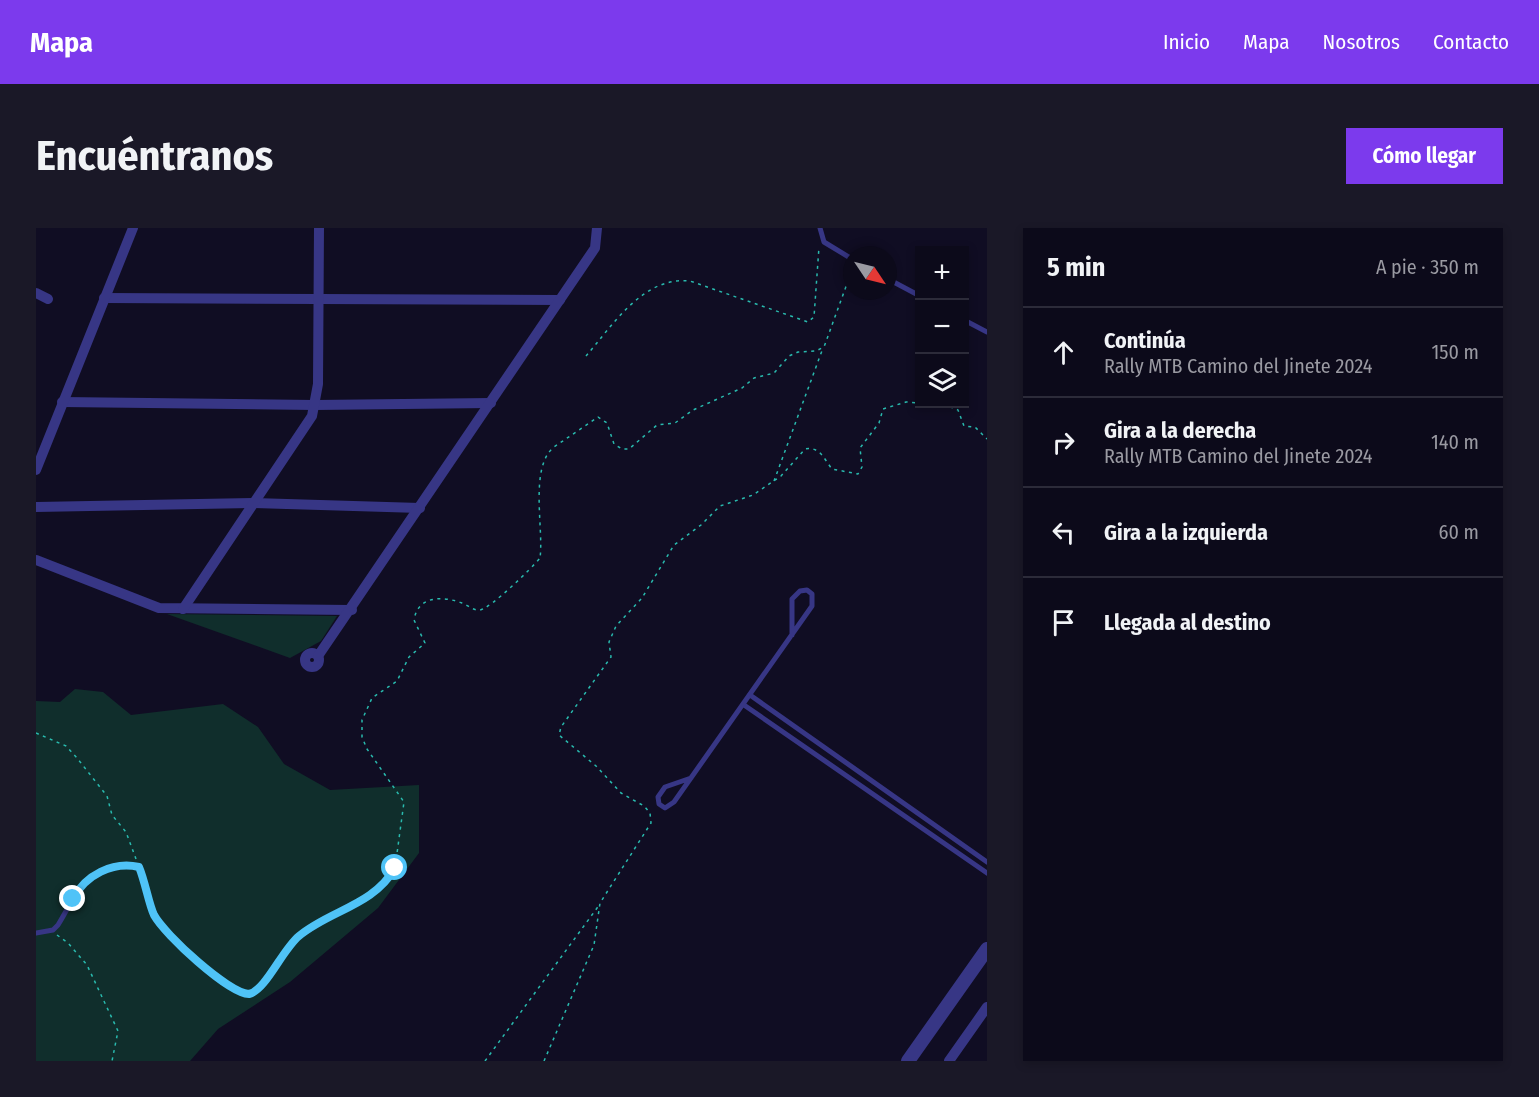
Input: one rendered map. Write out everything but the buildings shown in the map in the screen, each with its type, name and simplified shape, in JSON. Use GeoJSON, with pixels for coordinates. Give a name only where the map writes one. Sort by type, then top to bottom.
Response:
{"type":"FeatureCollection","features":[{"type":"Feature","properties":{"kind":"street"},"geometry":{"type":"LineString","coordinates":[[36,470],[133,228]]}},
{"type":"Feature","properties":{"kind":"street"},"geometry":{"type":"LineString","coordinates":[[183,609],[252,503],[309,422],[315,405],[318,384],[319,228]]}},
{"type":"Feature","properties":{"kind":"street"},"geometry":{"type":"LineString","coordinates":[[318,656],[352,610],[595,248],[597,228]]}},
{"type":"Feature","properties":{"kind":"street"},"geometry":{"type":"LineString","coordinates":[[36,293],[48,299]]}},
{"type":"Feature","properties":{"kind":"street"},"geometry":{"type":"LineString","coordinates":[[104,298],[560,300]]}},
{"type":"Feature","properties":{"kind":"street"},"geometry":{"type":"LineString","coordinates":[[62,402],[315,405],[491,404]]}},
{"type":"Feature","properties":{"kind":"street"},"geometry":{"type":"LineString","coordinates":[[36,507],[252,503],[420,508]]}},
{"type":"Feature","properties":{"kind":"street"},"geometry":{"type":"LineString","coordinates":[[36,560],[159,608],[352,610]]}},
{"type":"Feature","properties":{"kind":"street"},"geometry":{"type":"LineString","coordinates":[[908,1061],[987,948]]}},
{"type":"Feature","properties":{"kind":"street"},"geometry":{"type":"LineString","coordinates":[[949,1061],[987,1007]]}},
{"type":"Feature","properties":{"kind":"lane"},"geometry":{"type":"LineString","coordinates":[[820,228],[824,242],[843,254]]}},
{"type":"Feature","properties":{"kind":"lane"},"geometry":{"type":"LineString","coordinates":[[897,284],[915,293]]}},
{"type":"Feature","properties":{"kind":"lane"},"geometry":{"type":"LineString","coordinates":[[969,323],[987,332]]}},
{"type":"Feature","properties":{"kind":"lane"},"geometry":{"type":"LineString","coordinates":[[691,778],[665,787],[658,797],[659,804],[665,808],[670,807],[744,705],[792,635],[814,600],[807,590],[800,591],[792,599],[792,635]]}},
{"type":"Feature","properties":{"kind":"lane"},"geometry":{"type":"LineString","coordinates":[[750,695],[987,862]]}},
{"type":"Feature","properties":{"kind":"lane"},"geometry":{"type":"LineString","coordinates":[[744,705],[987,873]]}},
{"type":"Feature","properties":{"kind":"lane"},"geometry":{"type":"LineString","coordinates":[[36,933],[53,930],[58,925],[80,885],[93,874],[126,864],[139,867]]}},
{"type":"Feature","properties":{"kind":"path"},"geometry":{"type":"LineString","coordinates":[[586,356],[631,304],[658,285],[676,280],[690,281],[808,322],[814,317],[821,238]]}},
{"type":"Feature","properties":{"kind":"path"},"geometry":{"type":"LineString","coordinates":[[773,481],[843,295]]}},
{"type":"Feature","properties":{"kind":"path"},"geometry":{"type":"LineString","coordinates":[[36,734],[66,746],[107,796],[112,815],[126,832],[148,887],[152,912],[162,929],[200,965],[235,990],[249,994],[260,990],[294,940],[313,926],[352,907],[374,893],[395,868],[404,802],[364,743],[361,732],[363,714],[372,698],[397,681],[410,657],[425,643],[414,620],[424,602],[434,598],[462,603],[475,609],[484,608],[524,577],[540,558],[538,508],[543,464],[548,452],[598,417],[607,423],[614,444],[622,449],[629,449],[657,425],[675,423],[693,410],[742,388],[754,378],[774,373],[789,356],[798,352],[816,351],[824,347]]}},
{"type":"Feature","properties":{"kind":"path"},"geometry":{"type":"LineString","coordinates":[[485,1061],[600,903],[649,830],[652,818],[644,806],[621,793],[596,766],[559,735],[561,727],[611,657],[609,642],[616,626],[642,598],[674,545],[701,525],[720,506],[753,495],[781,476],[805,449],[810,448],[820,453],[831,469],[858,474],[862,467],[860,448],[879,423],[883,409],[906,402],[915,403]]}},
{"type":"Feature","properties":{"kind":"path"},"geometry":{"type":"LineString","coordinates":[[953,408],[958,410],[964,426],[978,428],[987,439]]}},
{"type":"Feature","properties":{"kind":"path"},"geometry":{"type":"LineString","coordinates":[[544,1061],[594,945],[600,903]]}},
{"type":"Feature","properties":{"kind":"path"},"geometry":{"type":"LineString","coordinates":[[45,930],[68,943],[92,974],[118,1031],[112,1061]]}},
{"type":"Feature","properties":{"kind":"green space"},"geometry":{"type":"Polygon","coordinates":[[[167,614],[337,616],[321,641],[290,658],[167,614]]]}},
{"type":"Feature","properties":{"kind":"green space"},"geometry":{"type":"Polygon","coordinates":[[[75,689],[103,692],[131,715],[223,704],[258,727],[284,764],[330,790],[419,785],[419,853],[378,908],[290,982],[218,1029],[190,1061],[36,1061],[36,701],[60,702],[75,689]]]}},
{"type":"Feature","properties":{"kind":"route"},"geometry":{"type":"LineString","coordinates":[[73,899],[80,885],[93,874],[126,864],[139,867],[148,887],[152,912],[162,929],[200,965],[240,993],[249,994],[263,987],[283,953],[300,935],[374,893],[395,868]]}}]}
